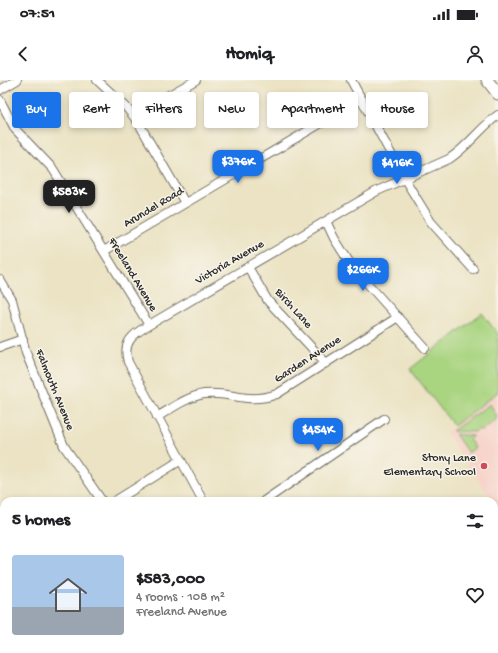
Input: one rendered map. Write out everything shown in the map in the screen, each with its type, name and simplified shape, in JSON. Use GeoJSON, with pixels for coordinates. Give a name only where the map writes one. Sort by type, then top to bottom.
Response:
{"type":"FeatureCollection","features":[{"type":"Feature","properties":{"kind":"main road"},"geometry":{"type":"LineString","coordinates":[[487,80],[498,94]]}},
{"type":"Feature","properties":{"kind":"street"},"geometry":{"type":"LineString","coordinates":[[0,90],[17,80]]}},
{"type":"Feature","properties":{"kind":"street"},"geometry":{"type":"LineString","coordinates":[[97,80],[132,114]]}},
{"type":"Feature","properties":{"kind":"street"},"geometry":{"type":"LineString","coordinates":[[174,92],[196,80]]}},
{"type":"Feature","properties":{"kind":"street"},"geometry":{"type":"LineString","coordinates":[[351,80],[404,178],[431,222],[473,269]]}},
{"type":"Feature","properties":{"kind":"street","name":"Arundel Road"},"geometry":{"type":"LineString","coordinates":[[104,251],[362,99]]}},
{"type":"Feature","properties":{"kind":"street","name":"Freeland Avenue"},"geometry":{"type":"LineString","coordinates":[[0,100],[15,129],[53,169],[149,325]]}},
{"type":"Feature","properties":{"kind":"street","name":"Victoria Avenue"},"geometry":{"type":"LineString","coordinates":[[201,497],[157,417],[126,356],[127,344],[130,338],[149,325],[248,266],[384,187],[438,164],[460,152],[498,115]]}},
{"type":"Feature","properties":{"kind":"street"},"geometry":{"type":"LineString","coordinates":[[141,128],[185,203]]}},
{"type":"Feature","properties":{"kind":"street"},"geometry":{"type":"LineString","coordinates":[[326,220],[334,238],[352,265],[425,348]]}},
{"type":"Feature","properties":{"kind":"street","name":"Birch Lane"},"geometry":{"type":"LineString","coordinates":[[248,266],[258,286],[272,306],[326,363]]}},
{"type":"Feature","properties":{"kind":"street","name":"Falmouth Avenue"},"geometry":{"type":"LineString","coordinates":[[0,280],[12,300],[26,353],[64,446],[99,497]]}},
{"type":"Feature","properties":{"kind":"street","name":"Garden Avenue"},"geometry":{"type":"LineString","coordinates":[[157,417],[185,400],[203,394],[247,399],[267,398],[284,391],[398,317]]}},
{"type":"Feature","properties":{"kind":"street"},"geometry":{"type":"LineString","coordinates":[[0,347],[22,339]]}},
{"type":"Feature","properties":{"kind":"street"},"geometry":{"type":"LineString","coordinates":[[270,497],[384,419]]}},
{"type":"Feature","properties":{"kind":"street"},"geometry":{"type":"LineString","coordinates":[[121,497],[181,460]]}},
{"type":"Feature","properties":{"kind":"shaded area","name":"Stony Lane Elementary School"},"geometry":{"type":"Polygon","coordinates":[[[498,392],[498,497],[489,497],[446,432],[498,392]]]}},
{"type":"Feature","properties":{"kind":"green space"},"geometry":{"type":"Polygon","coordinates":[[[482,313],[498,334],[498,392],[454,426],[410,369],[482,313]]]}},
{"type":"Feature","properties":{"kind":"green space"},"geometry":{"type":"Polygon","coordinates":[[[490,404],[498,418],[481,431],[479,429],[474,432],[452,431],[490,404]]]}},
{"type":"Feature","properties":{"kind":"green space"},"geometry":{"type":"Polygon","coordinates":[[[455,434],[473,436],[469,439],[475,448],[468,453],[455,434]]]}},
{"type":"Feature","properties":{"kind":"place","name":"Stony Lane Elementary School"},"geometry":{"type":"Point","coordinates":[484,466]}}]}
